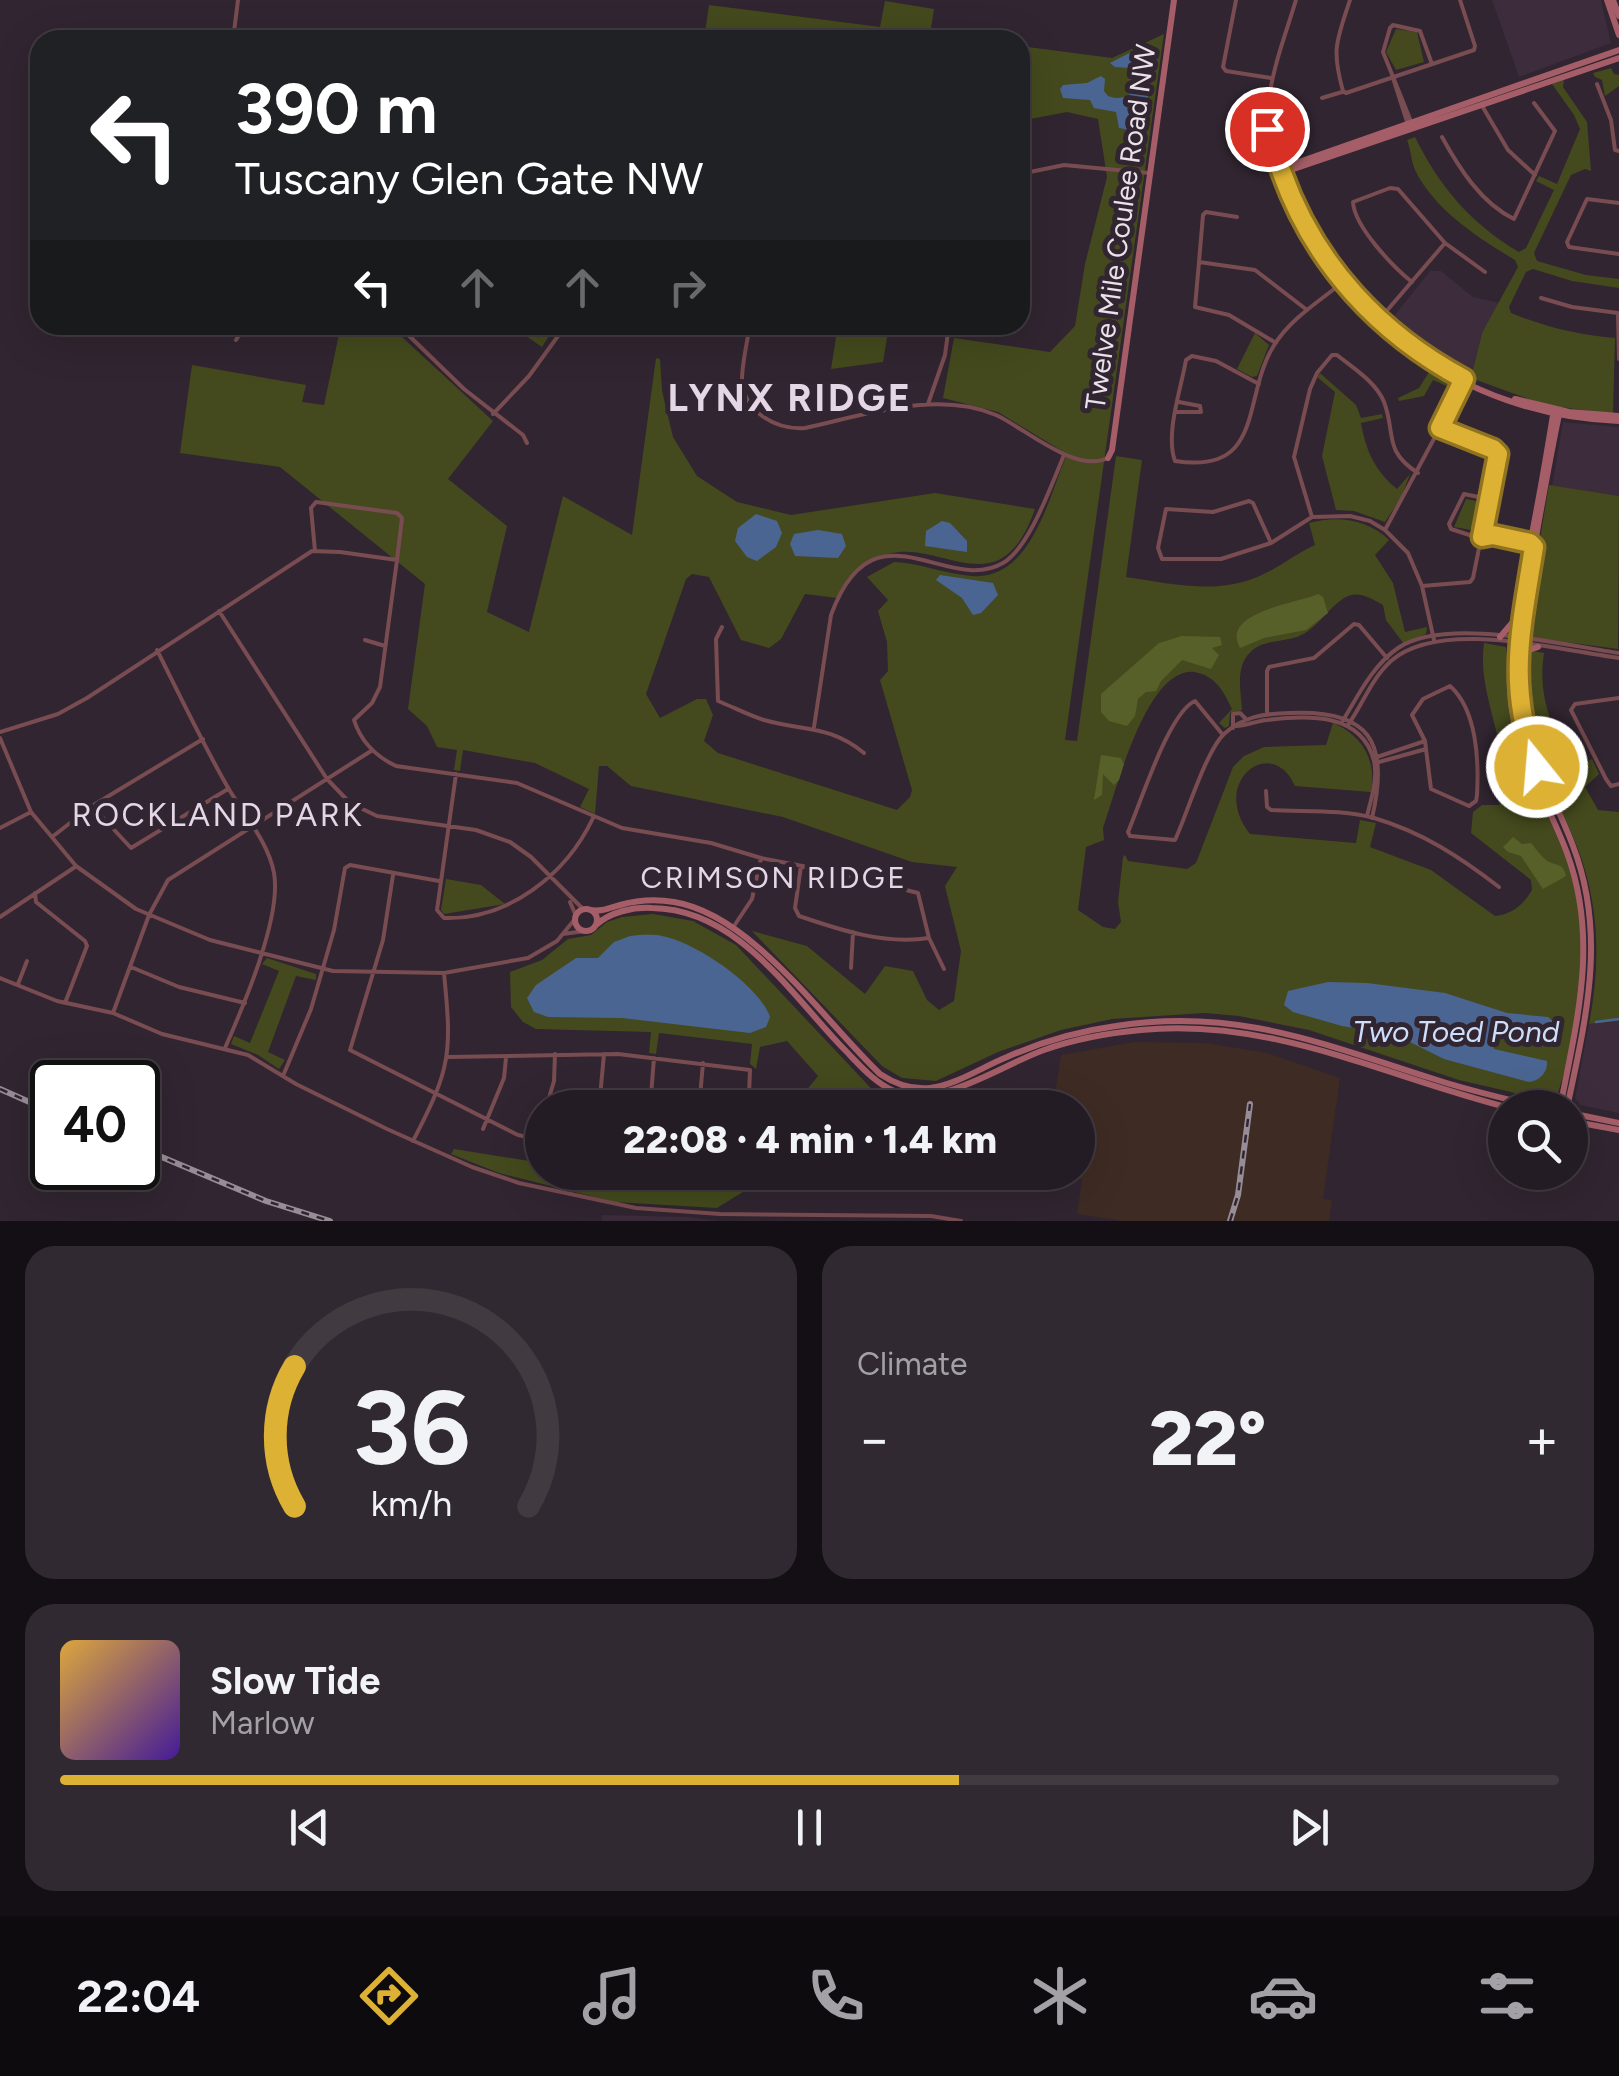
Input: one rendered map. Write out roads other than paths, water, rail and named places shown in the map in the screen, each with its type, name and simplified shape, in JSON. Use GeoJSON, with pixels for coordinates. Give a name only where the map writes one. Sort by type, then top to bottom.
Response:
{"type":"FeatureCollection","features":[{"type":"Feature","properties":{"kind":"street"},"geometry":{"type":"LineString","coordinates":[[234,30],[238,0]]}},
{"type":"Feature","properties":{"kind":"street","name":"Twelve Mile Coulee Road NW"},"geometry":{"type":"LineString","coordinates":[[1108,458],[1174,0]]}},
{"type":"Feature","properties":{"kind":"street"},"geometry":{"type":"LineString","coordinates":[[1236,0],[1223,68],[1271,78]]}},
{"type":"Feature","properties":{"kind":"street"},"geometry":{"type":"LineString","coordinates":[[1296,0],[1271,78],[1267,104],[1269,138],[1279,172],[1309,232],[1341,283],[1421,359],[1463,382],[1557,412],[1619,419]]}},
{"type":"Feature","properties":{"kind":"street"},"geometry":{"type":"LineString","coordinates":[[1343,91],[1334,61],[1350,0]]}},
{"type":"Feature","properties":{"kind":"street"},"geometry":{"type":"LineString","coordinates":[[1322,98],[1474,50],[1460,0]]}},
{"type":"Feature","properties":{"kind":"street"},"geometry":{"type":"LineString","coordinates":[[1610,0],[1619,16]]}},
{"type":"Feature","properties":{"kind":"street"},"geometry":{"type":"LineString","coordinates":[[1610,0],[1618,33],[1617,55]]}},
{"type":"Feature","properties":{"kind":"street"},"geometry":{"type":"LineString","coordinates":[[1411,125],[1383,52],[1393,25],[1420,31],[1432,64]]}},
{"type":"Feature","properties":{"kind":"street"},"geometry":{"type":"LineString","coordinates":[[1279,172],[1617,55]]}},
{"type":"Feature","properties":{"kind":"street"},"geometry":{"type":"LineString","coordinates":[[1480,102],[1617,55]]}},
{"type":"Feature","properties":{"kind":"street"},"geometry":{"type":"LineString","coordinates":[[1596,84],[1611,120],[1615,150],[1619,151]]}},
{"type":"Feature","properties":{"kind":"street"},"geometry":{"type":"LineString","coordinates":[[1480,102],[1502,142],[1535,174]]}},
{"type":"Feature","properties":{"kind":"street"},"geometry":{"type":"LineString","coordinates":[[1442,137],[1468,178],[1510,218],[1516,218],[1555,131],[1534,103]]}},
{"type":"Feature","properties":{"kind":"street"},"geometry":{"type":"LineString","coordinates":[[1030,172],[1064,165],[1151,173]]}},
{"type":"Feature","properties":{"kind":"street"},"geometry":{"type":"LineString","coordinates":[[1412,282],[1378,246],[1354,213],[1353,202],[1393,187],[1398,189],[1445,243],[1485,272]]}},
{"type":"Feature","properties":{"kind":"street"},"geometry":{"type":"LineString","coordinates":[[1619,203],[1587,199],[1567,242],[1569,247],[1619,254]]}},
{"type":"Feature","properties":{"kind":"street"},"geometry":{"type":"LineString","coordinates":[[1238,217],[1206,212],[1203,215],[1195,307],[1230,315],[1276,343]]}},
{"type":"Feature","properties":{"kind":"street"},"geometry":{"type":"LineString","coordinates":[[1378,322],[1445,243]]}},
{"type":"Feature","properties":{"kind":"street"},"geometry":{"type":"LineString","coordinates":[[1198,262],[1256,270],[1306,310]]}},
{"type":"Feature","properties":{"kind":"street"},"geometry":{"type":"LineString","coordinates":[[1259,384],[1216,361],[1192,356],[1186,360],[1172,456],[1176,461],[1201,463],[1234,450],[1245,435],[1259,384],[1276,343],[1306,310],[1341,283]]}},
{"type":"Feature","properties":{"kind":"street"},"geometry":{"type":"LineString","coordinates":[[1542,298],[1572,307],[1619,313],[1619,359]]}},
{"type":"Feature","properties":{"kind":"street"},"geometry":{"type":"LineString","coordinates":[[236,340],[239,335]]}},
{"type":"Feature","properties":{"kind":"street"},"geometry":{"type":"LineString","coordinates":[[409,335],[493,414],[523,435],[527,443]]}},
{"type":"Feature","properties":{"kind":"street"},"geometry":{"type":"LineString","coordinates":[[493,414],[529,376],[559,335]]}},
{"type":"Feature","properties":{"kind":"street"},"geometry":{"type":"LineString","coordinates":[[749,335],[742,381],[752,405],[768,422],[782,427],[805,428],[948,403],[996,415],[1064,454],[1091,461],[1108,458]]}},
{"type":"Feature","properties":{"kind":"street"},"geometry":{"type":"LineString","coordinates":[[928,404],[948,335]]}},
{"type":"Feature","properties":{"kind":"street"},"geometry":{"type":"LineString","coordinates":[[1312,517],[1294,457],[1310,389],[1316,373],[1332,355],[1337,355],[1376,389],[1385,404],[1395,451],[1418,473]]}},
{"type":"Feature","properties":{"kind":"street"},"geometry":{"type":"LineString","coordinates":[[1385,530],[1463,382]]}},
{"type":"Feature","properties":{"kind":"street"},"geometry":{"type":"LineString","coordinates":[[1385,404],[1392,401]]}},
{"type":"Feature","properties":{"kind":"street"},"geometry":{"type":"LineString","coordinates":[[1177,412],[1202,412],[1200,406],[1179,402]]}},
{"type":"Feature","properties":{"kind":"street"},"geometry":{"type":"LineString","coordinates":[[1557,412],[1516,618],[1516,642],[1520,705],[1531,751],[1573,845],[1592,918],[1591,989],[1570,1090]]}},
{"type":"Feature","properties":{"kind":"street"},"geometry":{"type":"LineString","coordinates":[[1422,586],[1470,582],[1498,454],[1440,428]]}},
{"type":"Feature","properties":{"kind":"street"},"geometry":{"type":"LineString","coordinates":[[814,727],[836,602],[860,570],[874,560],[905,556],[964,569],[1002,564],[1021,546],[1064,454]]}},
{"type":"Feature","properties":{"kind":"street"},"geometry":{"type":"LineString","coordinates":[[1488,499],[1464,494],[1449,524],[1454,532],[1493,535],[1531,546]]}},
{"type":"Feature","properties":{"kind":"street"},"geometry":{"type":"LineString","coordinates":[[1271,543],[1249,501],[1213,512],[1166,510],[1158,548],[1162,559],[1221,559],[1271,543],[1312,517],[1350,516],[1385,530],[1408,553],[1422,586],[1433,638]]}},
{"type":"Feature","properties":{"kind":"street"},"geometry":{"type":"LineString","coordinates":[[316,551],[310,508],[316,502],[397,513],[402,518],[377,696],[354,720],[371,751],[396,766],[532,786],[614,826],[711,842],[762,858],[919,894],[929,938],[944,969]]}},
{"type":"Feature","properties":{"kind":"street"},"geometry":{"type":"LineString","coordinates":[[1531,546],[1511,699],[1529,770],[1569,857],[1584,915],[1584,979],[1566,1090]]}},
{"type":"Feature","properties":{"kind":"street"},"geometry":{"type":"LineString","coordinates":[[397,560],[316,551],[58,714],[0,735],[30,812],[76,866],[107,892],[149,916],[198,936],[323,969],[444,974],[515,962],[539,953],[587,910],[600,912],[643,900],[664,900],[698,908],[752,941],[880,1074],[905,1086],[941,1086],[1019,1051],[1086,1031],[1140,1022],[1200,1020],[1298,1035],[1488,1094]]}},
{"type":"Feature","properties":{"kind":"street"},"geometry":{"type":"LineString","coordinates":[[219,611],[327,779],[350,803],[376,816],[476,830],[510,842],[568,898],[595,915],[596,925]]}},
{"type":"Feature","properties":{"kind":"street"},"geometry":{"type":"LineString","coordinates":[[1500,637],[1516,618]]}},
{"type":"Feature","properties":{"kind":"street"},"geometry":{"type":"LineString","coordinates":[[1267,717],[1266,670],[1321,654],[1354,624],[1389,660]]}},
{"type":"Feature","properties":{"kind":"street"},"geometry":{"type":"LineString","coordinates":[[722,627],[716,639],[718,701],[765,720],[814,727],[846,738],[864,753]]}},
{"type":"Feature","properties":{"kind":"street"},"geometry":{"type":"LineString","coordinates":[[1347,721],[1367,682],[1389,660],[1433,638],[1460,632],[1500,637],[1538,648],[1619,656]]}},
{"type":"Feature","properties":{"kind":"street"},"geometry":{"type":"LineString","coordinates":[[828,635],[838,638]]}},
{"type":"Feature","properties":{"kind":"street"},"geometry":{"type":"LineString","coordinates":[[1433,638],[1516,642],[1619,656]]}},
{"type":"Feature","properties":{"kind":"street"},"geometry":{"type":"LineString","coordinates":[[365,640],[385,646]]}},
{"type":"Feature","properties":{"kind":"street"},"geometry":{"type":"LineString","coordinates":[[1517,670],[1526,651],[1538,648]]}},
{"type":"Feature","properties":{"kind":"street"},"geometry":{"type":"LineString","coordinates":[[158,650],[228,788],[268,854],[275,889],[245,1003],[225,1049]]}},
{"type":"Feature","properties":{"kind":"street"},"geometry":{"type":"LineString","coordinates":[[1454,688],[1475,742],[1478,777],[1474,805],[1431,789],[1424,741],[1412,715],[1414,709],[1433,692],[1454,688]]}},
{"type":"Feature","properties":{"kind":"street"},"geometry":{"type":"LineString","coordinates":[[1619,698],[1576,704],[1571,710],[1606,779],[1611,786],[1619,784]]}},
{"type":"Feature","properties":{"kind":"street"},"geometry":{"type":"LineString","coordinates":[[1224,734],[1195,701],[1180,712],[1167,734],[1128,832],[1130,836],[1175,840],[1212,750],[1224,734],[1245,718],[1347,721],[1364,734],[1380,780],[1370,818]]}},
{"type":"Feature","properties":{"kind":"street"},"geometry":{"type":"LineString","coordinates":[[1234,727],[1267,717]]}},
{"type":"Feature","properties":{"kind":"street"},"geometry":{"type":"LineString","coordinates":[[52,837],[92,806],[203,740]]}},
{"type":"Feature","properties":{"kind":"street"},"geometry":{"type":"LineString","coordinates":[[1376,760],[1424,741]]}},
{"type":"Feature","properties":{"kind":"street"},"geometry":{"type":"LineString","coordinates":[[1376,760],[1426,749]]}},
{"type":"Feature","properties":{"kind":"street"},"geometry":{"type":"LineString","coordinates":[[113,1013],[149,916],[168,880],[371,751]]}},
{"type":"Feature","properties":{"kind":"street"},"geometry":{"type":"LineString","coordinates":[[456,774],[439,916],[450,919],[506,908],[575,850],[593,818]]}},
{"type":"Feature","properties":{"kind":"street"},"geometry":{"type":"LineString","coordinates":[[92,806],[131,848],[228,788]]}},
{"type":"Feature","properties":{"kind":"street"},"geometry":{"type":"LineString","coordinates":[[1266,791],[1267,807],[1271,810],[1370,818],[1445,848],[1499,887]]}},
{"type":"Feature","properties":{"kind":"street"},"geometry":{"type":"LineString","coordinates":[[0,828],[30,812]]}},
{"type":"Feature","properties":{"kind":"street"},"geometry":{"type":"LineString","coordinates":[[614,826],[617,818]]}},
{"type":"Feature","properties":{"kind":"street"},"geometry":{"type":"LineString","coordinates":[[732,929],[752,899],[762,858]]}},
{"type":"Feature","properties":{"kind":"street"},"geometry":{"type":"LineString","coordinates":[[283,1076],[312,1009],[338,916],[345,868],[350,865],[442,881]]}},
{"type":"Feature","properties":{"kind":"street"},"geometry":{"type":"LineString","coordinates":[[0,917],[76,866]]}},
{"type":"Feature","properties":{"kind":"street"},"geometry":{"type":"LineString","coordinates":[[801,866],[795,908],[798,915],[853,932],[902,940],[929,938]]}},
{"type":"Feature","properties":{"kind":"street"},"geometry":{"type":"LineString","coordinates":[[393,874],[384,932],[350,1050],[525,1137]]}},
{"type":"Feature","properties":{"kind":"street"},"geometry":{"type":"LineString","coordinates":[[35,893],[36,902],[86,941],[65,1004]]}},
{"type":"Feature","properties":{"kind":"street"},"geometry":{"type":"LineString","coordinates":[[568,898],[578,927],[585,931]]}},
{"type":"Feature","properties":{"kind":"street"},"geometry":{"type":"LineString","coordinates":[[564,934],[585,931],[618,913],[655,908],[700,917],[732,929],[874,1079],[910,1095],[948,1092],[1008,1064],[1081,1040],[1124,1032],[1187,1028],[1248,1032],[1291,1040],[1488,1102]]}},
{"type":"Feature","properties":{"kind":"street"},"geometry":{"type":"LineString","coordinates":[[851,968],[853,932]]}},
{"type":"Feature","properties":{"kind":"street"},"geometry":{"type":"LineString","coordinates":[[18,985],[27,961]]}},
{"type":"Feature","properties":{"kind":"street"},"geometry":{"type":"LineString","coordinates":[[130,967],[178,986],[245,1003]]}},
{"type":"Feature","properties":{"kind":"street"},"geometry":{"type":"LineString","coordinates":[[413,1141],[438,1093],[448,1057],[444,974]]}},
{"type":"Feature","properties":{"kind":"street"},"geometry":{"type":"LineString","coordinates":[[0,978],[65,1004],[113,1013],[162,1034],[248,1055],[413,1141],[488,1174],[612,1205],[720,1214],[930,1216],[961,1221]]}},
{"type":"Feature","properties":{"kind":"street"},"geometry":{"type":"LineString","coordinates":[[551,1090],[555,1054]]}},
{"type":"Feature","properties":{"kind":"street"},"geometry":{"type":"LineString","coordinates":[[448,1057],[604,1054],[703,1063],[747,1069],[752,1072],[750,1090]]}},
{"type":"Feature","properties":{"kind":"street"},"geometry":{"type":"LineString","coordinates":[[601,1090],[604,1054]]}},
{"type":"Feature","properties":{"kind":"street"},"geometry":{"type":"LineString","coordinates":[[482,1129],[504,1078],[506,1058]]}},
{"type":"Feature","properties":{"kind":"street"},"geometry":{"type":"LineString","coordinates":[[651,1090],[654,1058]]}},
{"type":"Feature","properties":{"kind":"street"},"geometry":{"type":"LineString","coordinates":[[701,1090],[703,1063]]}},
{"type":"Feature","properties":{"kind":"street"},"geometry":{"type":"LineString","coordinates":[[1560,1090],[1566,1078]]}},
{"type":"Feature","properties":{"kind":"street"},"geometry":{"type":"LineString","coordinates":[[1588,1114],[1606,1120]]}},
{"type":"Feature","properties":{"kind":"street"},"geometry":{"type":"LineString","coordinates":[[1588,1114],[1619,1126]]}},
{"type":"Feature","properties":{"kind":"street"},"geometry":{"type":"LineString","coordinates":[[1588,1123],[1619,1126]]}},
{"type":"Feature","properties":{"kind":"water"},"geometry":{"type":"Polygon","coordinates":[[[1144,49],[1138,69],[1148,101],[1143,116],[1130,130],[1119,128],[1116,112],[1094,108],[1090,100],[1063,98],[1063,85],[1087,83],[1101,76],[1108,96],[1130,94],[1135,88],[1128,75],[1130,68],[1110,63],[1144,49]]]}},
{"type":"Feature","properties":{"kind":"water"},"geometry":{"type":"Polygon","coordinates":[[[756,514],[777,521],[782,533],[776,547],[757,561],[747,557],[735,541],[738,528],[756,514]]]}},
{"type":"Feature","properties":{"kind":"water"},"geometry":{"type":"Polygon","coordinates":[[[942,521],[950,523],[967,541],[967,552],[925,546],[926,531],[942,521]]]}},
{"type":"Feature","properties":{"kind":"water"},"geometry":{"type":"Polygon","coordinates":[[[818,530],[842,534],[846,546],[838,558],[795,556],[790,544],[794,534],[818,530]]]}},
{"type":"Feature","properties":{"kind":"water"},"geometry":{"type":"Polygon","coordinates":[[[940,575],[993,583],[998,595],[981,613],[973,615],[962,598],[936,580],[940,575]]]}},
{"type":"Feature","properties":{"kind":"water"},"geometry":{"type":"Polygon","coordinates":[[[630,936],[662,936],[708,956],[740,979],[764,1005],[770,1017],[766,1027],[750,1033],[622,1018],[548,1017],[534,1012],[527,998],[536,985],[576,958],[598,958],[614,942],[630,936]]]}},
{"type":"Feature","properties":{"kind":"water","name":"Two Toed Pond"},"geometry":{"type":"Polygon","coordinates":[[[1328,982],[1445,993],[1507,1013],[1548,1017],[1555,1023],[1547,1044],[1519,1040],[1505,1031],[1491,1041],[1494,1049],[1547,1061],[1546,1069],[1540,1078],[1529,1082],[1444,1059],[1394,1034],[1342,1026],[1293,1012],[1284,1005],[1288,991],[1328,982]]]}},
{"type":"Feature","properties":{"kind":"waterway"},"geometry":{"type":"LineString","coordinates":[[1596,1022],[1619,1019]]}},
{"type":"Feature","properties":{"kind":"railway"},"geometry":{"type":"LineString","coordinates":[[0,1089],[30,1102]]}},
{"type":"Feature","properties":{"kind":"railway"},"geometry":{"type":"LineString","coordinates":[[1230,1221],[1238,1195],[1250,1104]]}},
{"type":"Feature","properties":{"kind":"railway"},"geometry":{"type":"LineString","coordinates":[[160,1156],[266,1201],[330,1221]]}},
{"type":"Feature","properties":{"kind":"district","name":"LYNX RIDGE"},"geometry":{"type":"Point","coordinates":[790,398]}},
{"type":"Feature","properties":{"kind":"district","name":"ROCKLAND PARK"},"geometry":{"type":"Point","coordinates":[218,815]}},
{"type":"Feature","properties":{"kind":"district","name":"CRIMSON RIDGE"},"geometry":{"type":"Point","coordinates":[774,877]}}]}
